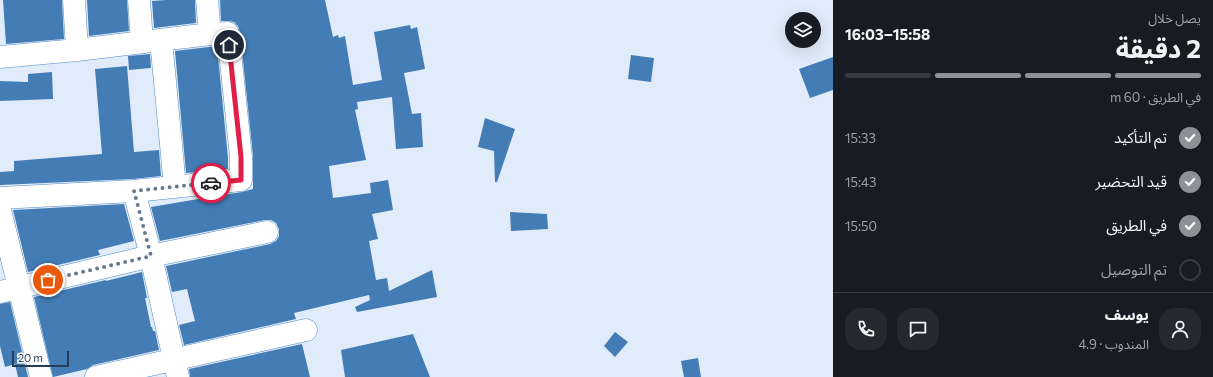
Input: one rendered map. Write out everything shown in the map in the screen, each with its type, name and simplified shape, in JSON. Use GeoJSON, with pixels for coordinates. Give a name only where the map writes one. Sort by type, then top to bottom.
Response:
{"type":"FeatureCollection","features":[{"type":"Feature","properties":{"kind":"street"},"geometry":{"type":"LineString","coordinates":[[74,0],[77,50]]}},
{"type":"Feature","properties":{"kind":"street"},"geometry":{"type":"LineString","coordinates":[[139,0],[152,41],[175,187]]}},
{"type":"Feature","properties":{"kind":"street"},"geometry":{"type":"LineString","coordinates":[[207,0],[210,34]]}},
{"type":"Feature","properties":{"kind":"street"},"geometry":{"type":"LineString","coordinates":[[0,57],[228,33],[241,157],[241,180],[134,191],[0,198]]}},
{"type":"Feature","properties":{"kind":"street"},"geometry":{"type":"LineString","coordinates":[[134,191],[151,256],[176,368]]}},
{"type":"Feature","properties":{"kind":"street"},"geometry":{"type":"LineString","coordinates":[[0,210],[10,290],[41,377]]}},
{"type":"Feature","properties":{"kind":"street"},"geometry":{"type":"LineString","coordinates":[[10,290],[151,256],[267,232]]}},
{"type":"Feature","properties":{"kind":"street"},"geometry":{"type":"LineString","coordinates":[[96,377],[176,368],[306,330]]}},
{"type":"Feature","properties":{"kind":"building"},"geometry":{"type":"Polygon","coordinates":[[[3,0],[62,0],[64,39],[6,44],[3,0]]]}},
{"type":"Feature","properties":{"kind":"building"},"geometry":{"type":"Polygon","coordinates":[[[87,0],[127,0],[129,31],[89,36],[87,0]]]}},
{"type":"Feature","properties":{"kind":"building"},"geometry":{"type":"Polygon","coordinates":[[[195,0],[196,23],[154,28],[152,1],[195,0]]]}},
{"type":"Feature","properties":{"kind":"building"},"geometry":{"type":"Polygon","coordinates":[[[220,0],[325,0],[333,37],[338,35],[339,38],[345,36],[353,85],[382,80],[374,32],[410,25],[411,29],[417,27],[425,69],[404,73],[412,114],[421,113],[423,147],[396,149],[392,97],[357,102],[358,109],[355,110],[366,160],[329,166],[333,198],[371,193],[370,183],[388,180],[393,210],[372,214],[378,239],[369,241],[376,280],[387,278],[389,291],[432,270],[437,297],[357,312],[355,307],[370,300],[369,295],[294,313],[296,319],[184,345],[179,325],[195,321],[187,289],[172,292],[166,266],[270,244],[276,241],[279,236],[279,229],[276,223],[271,220],[265,220],[160,241],[151,207],[253,189],[253,156],[240,32],[238,26],[234,22],[221,21],[220,0]]]}},
{"type":"Feature","properties":{"kind":"building"},"geometry":{"type":"Polygon","coordinates":[[[217,46],[228,169],[186,173],[175,51],[217,46]]]}},
{"type":"Feature","properties":{"kind":"building"},"geometry":{"type":"Polygon","coordinates":[[[150,54],[151,68],[129,70],[128,56],[150,54]]]}},
{"type":"Feature","properties":{"kind":"building"},"geometry":{"type":"Polygon","coordinates":[[[631,55],[654,58],[651,82],[628,79],[631,55]]]}},
{"type":"Feature","properties":{"kind":"building"},"geometry":{"type":"Polygon","coordinates":[[[833,57],[833,90],[810,98],[799,69],[833,57]]]}},
{"type":"Feature","properties":{"kind":"building"},"geometry":{"type":"Polygon","coordinates":[[[127,66],[134,152],[159,150],[161,176],[133,179],[0,185],[0,172],[14,171],[14,161],[102,154],[95,69],[127,66]]]}},
{"type":"Feature","properties":{"kind":"building"},"geometry":{"type":"Polygon","coordinates":[[[52,72],[53,99],[0,101],[0,81],[28,82],[28,74],[52,72]]]}},
{"type":"Feature","properties":{"kind":"building"},"geometry":{"type":"Polygon","coordinates":[[[485,118],[515,129],[497,182],[495,182],[494,151],[478,147],[485,118]]]}},
{"type":"Feature","properties":{"kind":"building"},"geometry":{"type":"Polygon","coordinates":[[[124,204],[134,241],[98,250],[100,255],[28,272],[13,210],[124,204]]]}},
{"type":"Feature","properties":{"kind":"building"},"geometry":{"type":"Polygon","coordinates":[[[510,212],[547,214],[548,229],[511,231],[510,212]]]}},
{"type":"Feature","properties":{"kind":"building"},"geometry":{"type":"Polygon","coordinates":[[[142,272],[147,298],[145,298],[151,327],[153,331],[155,331],[159,350],[93,365],[87,369],[53,377],[34,297],[142,272]]]}},
{"type":"Feature","properties":{"kind":"building"},"geometry":{"type":"Polygon","coordinates":[[[10,302],[28,377],[18,377],[15,364],[5,367],[0,346],[0,304],[10,302]]]}},
{"type":"Feature","properties":{"kind":"building"},"geometry":{"type":"Polygon","coordinates":[[[615,332],[628,342],[615,357],[604,346],[615,332]]]}},
{"type":"Feature","properties":{"kind":"building"},"geometry":{"type":"Polygon","coordinates":[[[413,334],[430,377],[345,377],[341,350],[413,334]]]}},
{"type":"Feature","properties":{"kind":"building"},"geometry":{"type":"Polygon","coordinates":[[[302,344],[310,377],[190,377],[189,369],[302,344]]]}},
{"type":"Feature","properties":{"kind":"building"},"geometry":{"type":"Polygon","coordinates":[[[698,358],[701,377],[684,377],[681,361],[698,358]]]}},
{"type":"Feature","properties":{"kind":"way so far"},"geometry":{"type":"LineString","coordinates":[[48,280],[151,256],[134,191],[211,183]]}},
{"type":"Feature","properties":{"kind":"route"},"geometry":{"type":"LineString","coordinates":[[211,183],[241,180],[241,157],[229,45]]}}]}
